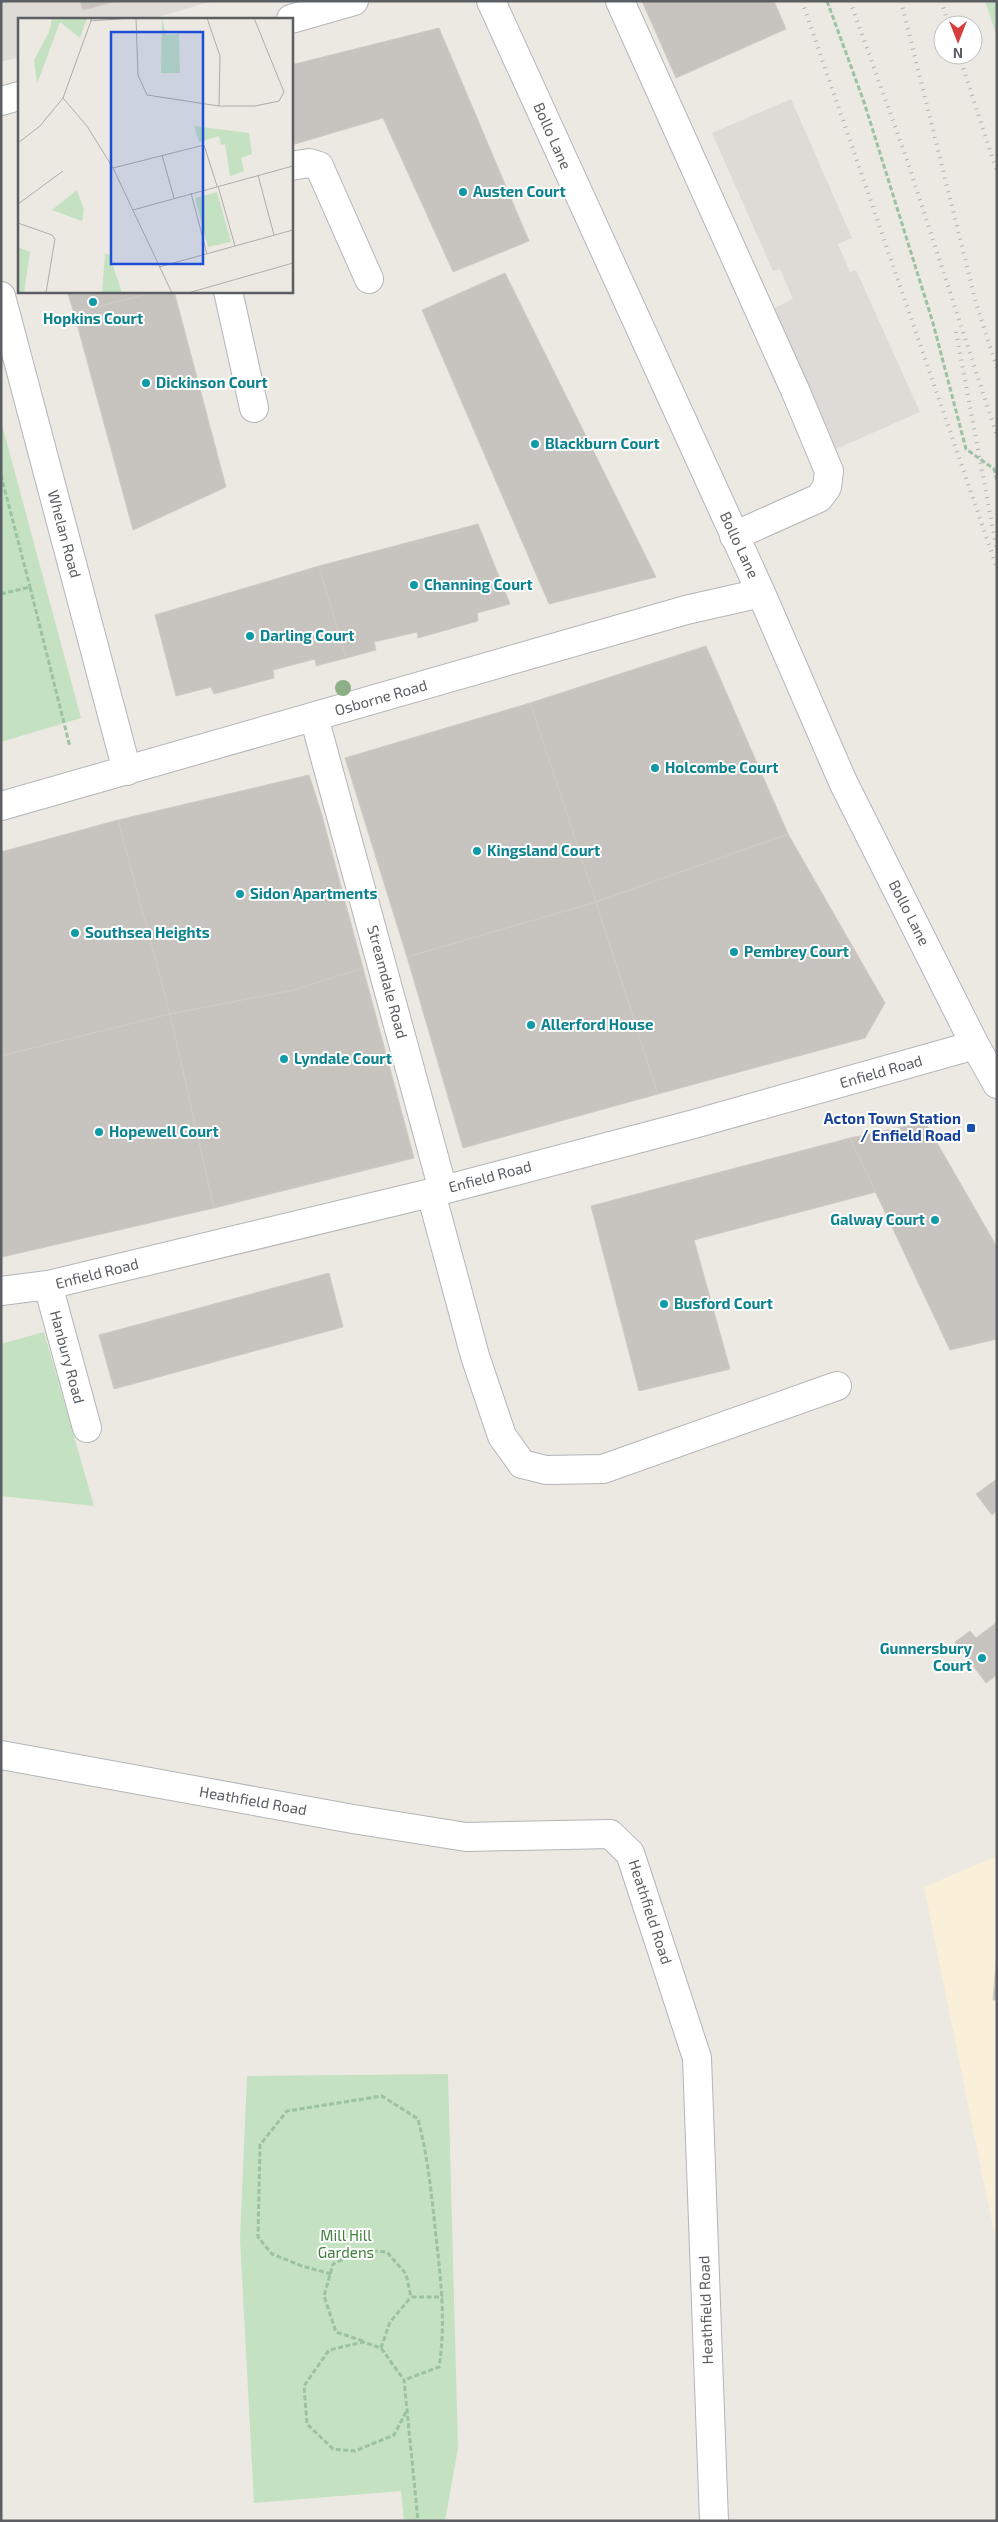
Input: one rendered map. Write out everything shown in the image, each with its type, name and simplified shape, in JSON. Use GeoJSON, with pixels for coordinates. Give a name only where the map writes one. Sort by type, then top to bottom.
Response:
{"type":"FeatureCollection","features":[{"type":"Feature","properties":{"kind":"street"},"geometry":{"type":"LineString","coordinates":[[292,19],[354,1]]}},
{"type":"Feature","properties":{"kind":"street","name":"Bollo Lane"},"geometry":{"type":"LineString","coordinates":[[491,1],[761,593],[843,782],[975,1045],[997,1084]]}},
{"type":"Feature","properties":{"kind":"street"},"geometry":{"type":"LineString","coordinates":[[620,1],[795,390],[829,471],[827,487],[819,498],[734,536]]}},
{"type":"Feature","properties":{"kind":"street"},"geometry":{"type":"LineString","coordinates":[[1,101],[18,96]]}},
{"type":"Feature","properties":{"kind":"street"},"geometry":{"type":"LineString","coordinates":[[292,166],[309,164],[319,166],[369,279]]}},
{"type":"Feature","properties":{"kind":"street"},"geometry":{"type":"LineString","coordinates":[[228,292],[254,408]]}},
{"type":"Feature","properties":{"kind":"street","name":"Whelan Road"},"geometry":{"type":"LineString","coordinates":[[1,296],[127,771]]}},
{"type":"Feature","properties":{"kind":"street","name":"Osborne Road"},"geometry":{"type":"LineString","coordinates":[[1,806],[686,610],[761,593]]}},
{"type":"Feature","properties":{"kind":"street","name":"Streamdale Road"},"geometry":{"type":"LineString","coordinates":[[314,718],[437,1191],[475,1356],[502,1436],[522,1464],[546,1470],[603,1469],[837,1386]]}},
{"type":"Feature","properties":{"kind":"street","name":"Enfield Road"},"geometry":{"type":"LineString","coordinates":[[1,1290],[48,1285],[437,1191],[694,1124],[975,1045]]}},
{"type":"Feature","properties":{"kind":"street","name":"Hanbury Road"},"geometry":{"type":"LineString","coordinates":[[48,1285],[87,1428]]}},
{"type":"Feature","properties":{"kind":"street","name":"Heathfield Road"},"geometry":{"type":"LineString","coordinates":[[1,1755],[353,1819],[466,1837],[610,1834],[630,1853],[697,2058],[714,2521]]}},
{"type":"Feature","properties":{"kind":"path"},"geometry":{"type":"LineString","coordinates":[[826,1],[864,102],[952,386],[966,449],[994,469],[997,480]]}},
{"type":"Feature","properties":{"kind":"path"},"geometry":{"type":"LineString","coordinates":[[1,475],[70,747]]}},
{"type":"Feature","properties":{"kind":"path"},"geometry":{"type":"LineString","coordinates":[[1,594],[30,587]]}},
{"type":"Feature","properties":{"kind":"path"},"geometry":{"type":"LineString","coordinates":[[331,2274],[302,2266],[272,2254],[258,2237],[260,2145],[287,2111],[382,2096],[418,2119],[429,2172],[443,2297],[444,2338],[438,2367],[404,2380]]}},
{"type":"Feature","properties":{"kind":"path"},"geometry":{"type":"LineString","coordinates":[[411,2297],[406,2274],[387,2252],[363,2250],[334,2264],[324,2296],[336,2332],[381,2348],[404,2380],[418,2521]]}},
{"type":"Feature","properties":{"kind":"path"},"geometry":{"type":"LineString","coordinates":[[381,2348],[390,2322],[411,2297],[443,2297]]}},
{"type":"Feature","properties":{"kind":"path"},"geometry":{"type":"LineString","coordinates":[[363,2342],[328,2350],[304,2386],[307,2424],[333,2449],[355,2451],[394,2435],[406,2412]]}},
{"type":"Feature","properties":{"kind":"shaded area"},"geometry":{"type":"Polygon","coordinates":[[[1,1],[212,1],[155,18],[18,18],[18,57],[1,62],[1,1]]]}},
{"type":"Feature","properties":{"kind":"shaded area"},"geometry":{"type":"Polygon","coordinates":[[[791,99],[852,238],[838,244],[850,272],[856,270],[920,412],[836,449],[774,308],[793,299],[780,269],[773,271],[712,133],[791,99]]]}},
{"type":"Feature","properties":{"kind":"shaded area"},"geometry":{"type":"Polygon","coordinates":[[[997,1856],[997,2247],[924,1887],[997,1856]]]}},
{"type":"Feature","properties":{"kind":"green space"},"geometry":{"type":"Polygon","coordinates":[[[985,1],[997,1],[997,37],[985,1]]]}},
{"type":"Feature","properties":{"kind":"green space"},"geometry":{"type":"Polygon","coordinates":[[[1,421],[81,718],[1,742],[1,421]]]}},
{"type":"Feature","properties":{"kind":"green space"},"geometry":{"type":"Polygon","coordinates":[[[44,1332],[94,1506],[1,1496],[1,1344],[44,1332]]]}},
{"type":"Feature","properties":{"kind":"green space","name":"Mill Hill Gardens"},"geometry":{"type":"Polygon","coordinates":[[[448,2074],[458,2448],[445,2521],[404,2521],[401,2491],[254,2503],[240,2239],[247,2076],[448,2074]]]}},
{"type":"Feature","properties":{"kind":"building"},"geometry":{"type":"Polygon","coordinates":[[[80,1],[117,1],[83,10],[80,1]]]}},
{"type":"Feature","properties":{"kind":"building"},"geometry":{"type":"Polygon","coordinates":[[[642,1],[774,1],[786,29],[676,78],[642,1]]]}},
{"type":"Feature","properties":{"kind":"building","name":"Austen Court"},"geometry":{"type":"Polygon","coordinates":[[[439,28],[529,241],[453,272],[383,118],[295,144],[292,134],[292,65],[439,28]]]}},
{"type":"Feature","properties":{"kind":"building","name":"Blackburn Court"},"geometry":{"type":"Polygon","coordinates":[[[505,273],[656,577],[549,604],[422,310],[505,273]]]}},
{"type":"Feature","properties":{"kind":"building","name":"Hopkins Court"},"geometry":{"type":"Polygon","coordinates":[[[67,292],[154,292],[74,313],[67,292]]]}},
{"type":"Feature","properties":{"kind":"building","name":"Dickinson Court"},"geometry":{"type":"Polygon","coordinates":[[[154,292],[174,292],[226,487],[133,530],[74,313],[154,292]]]}},
{"type":"Feature","properties":{"kind":"building","name":"Channing Court"},"geometry":{"type":"Polygon","coordinates":[[[478,524],[510,604],[477,613],[478,621],[418,638],[417,632],[374,642],[376,650],[346,658],[319,566],[478,524]]]}},
{"type":"Feature","properties":{"kind":"building","name":"Darling Court"},"geometry":{"type":"Polygon","coordinates":[[[319,566],[346,658],[316,666],[315,659],[273,670],[274,678],[214,694],[211,687],[176,696],[155,615],[319,566]]]}},
{"type":"Feature","properties":{"kind":"building","name":"Holcombe Court"},"geometry":{"type":"Polygon","coordinates":[[[706,646],[788,834],[596,902],[530,703],[706,646]]]}},
{"type":"Feature","properties":{"kind":"building","name":"Kingsland Court"},"geometry":{"type":"Polygon","coordinates":[[[530,703],[596,902],[407,957],[345,758],[530,703]]]}},
{"type":"Feature","properties":{"kind":"building","name":"Sidon Apartments"},"geometry":{"type":"Polygon","coordinates":[[[309,775],[321,812],[363,968],[294,990],[170,1014],[118,820],[309,775]]]}},
{"type":"Feature","properties":{"kind":"building","name":"Southsea Heights"},"geometry":{"type":"Polygon","coordinates":[[[118,820],[170,1014],[1,1056],[1,852],[118,820]]]}},
{"type":"Feature","properties":{"kind":"building","name":"Pembrey Court"},"geometry":{"type":"Polygon","coordinates":[[[788,834],[885,1003],[865,1038],[658,1094],[596,902],[788,834]]]}},
{"type":"Feature","properties":{"kind":"building","name":"Allerford House"},"geometry":{"type":"Polygon","coordinates":[[[596,902],[658,1094],[463,1148],[407,957],[596,902]]]}},
{"type":"Feature","properties":{"kind":"building","name":"Lyndale Court"},"geometry":{"type":"Polygon","coordinates":[[[363,968],[414,1158],[214,1208],[170,1014],[294,990],[363,968]]]}},
{"type":"Feature","properties":{"kind":"building","name":"Hopewell Court"},"geometry":{"type":"Polygon","coordinates":[[[170,1014],[214,1208],[2,1257],[1,1056],[170,1014]]]}},
{"type":"Feature","properties":{"kind":"building","name":"Galway Court"},"geometry":{"type":"Polygon","coordinates":[[[925,1122],[997,1247],[997,1339],[950,1350],[850,1138],[925,1122]]]}},
{"type":"Feature","properties":{"kind":"building","name":"Busford Court"},"geometry":{"type":"Polygon","coordinates":[[[850,1138],[876,1192],[694,1240],[730,1369],[639,1391],[591,1206],[850,1138]]]}},
{"type":"Feature","properties":{"kind":"building"},"geometry":{"type":"Polygon","coordinates":[[[329,1273],[343,1327],[114,1389],[99,1335],[329,1273]]]}},
{"type":"Feature","properties":{"kind":"building"},"geometry":{"type":"Polygon","coordinates":[[[997,1479],[997,1511],[992,1515],[976,1494],[997,1479]]]}},
{"type":"Feature","properties":{"kind":"building","name":"Gunnersbury Court"},"geometry":{"type":"Polygon","coordinates":[[[997,1622],[997,1675],[986,1683],[955,1642],[970,1631],[976,1638],[997,1622]]]}},
{"type":"Feature","properties":{"kind":"building"},"geometry":{"type":"Polygon","coordinates":[[[997,1951],[997,2000],[993,2000],[997,1951]]]}},
{"type":"Feature","properties":{"kind":"railway"},"geometry":{"type":"LineString","coordinates":[[802,1],[997,568]]}},
{"type":"Feature","properties":{"kind":"railway"},"geometry":{"type":"LineString","coordinates":[[850,1],[906,157],[997,436]]}},
{"type":"Feature","properties":{"kind":"railway"},"geometry":{"type":"LineString","coordinates":[[901,1],[976,303],[997,368]]}},
{"type":"Feature","properties":{"kind":"railway"},"geometry":{"type":"LineString","coordinates":[[941,1],[946,15]]}},
{"type":"Feature","properties":{"kind":"railway"},"geometry":{"type":"LineString","coordinates":[[962,65],[997,172]]}},
{"type":"Feature","properties":{"kind":"railway"},"geometry":{"type":"LineString","coordinates":[[956,332],[997,551]]}},
{"type":"Feature","properties":{"kind":"place","name":"Austen Court"},"geometry":{"type":"Point","coordinates":[463,192]}},
{"type":"Feature","properties":{"kind":"place","name":"Hopkins Court"},"geometry":{"type":"Point","coordinates":[93,302]}},
{"type":"Feature","properties":{"kind":"place","name":"Dickinson Court"},"geometry":{"type":"Point","coordinates":[146,383]}},
{"type":"Feature","properties":{"kind":"place","name":"Blackburn Court"},"geometry":{"type":"Point","coordinates":[535,444]}},
{"type":"Feature","properties":{"kind":"place","name":"Channing Court"},"geometry":{"type":"Point","coordinates":[414,585]}},
{"type":"Feature","properties":{"kind":"place","name":"Darling Court"},"geometry":{"type":"Point","coordinates":[250,636]}},
{"type":"Feature","properties":{"kind":"place","name":"Holcombe Court"},"geometry":{"type":"Point","coordinates":[655,768]}},
{"type":"Feature","properties":{"kind":"place","name":"Kingsland Court"},"geometry":{"type":"Point","coordinates":[477,851]}},
{"type":"Feature","properties":{"kind":"place","name":"Sidon Apartments"},"geometry":{"type":"Point","coordinates":[240,894]}},
{"type":"Feature","properties":{"kind":"place","name":"Southsea Heights"},"geometry":{"type":"Point","coordinates":[75,933]}},
{"type":"Feature","properties":{"kind":"place","name":"Pembrey Court"},"geometry":{"type":"Point","coordinates":[734,952]}},
{"type":"Feature","properties":{"kind":"place","name":"Allerford House"},"geometry":{"type":"Point","coordinates":[531,1025]}},
{"type":"Feature","properties":{"kind":"place","name":"Lyndale Court"},"geometry":{"type":"Point","coordinates":[284,1059]}},
{"type":"Feature","properties":{"kind":"place","name":"Acton Town Station / Enfield Road"},"geometry":{"type":"Point","coordinates":[971,1128]}},
{"type":"Feature","properties":{"kind":"place","name":"Hopewell Court"},"geometry":{"type":"Point","coordinates":[99,1132]}},
{"type":"Feature","properties":{"kind":"place","name":"Galway Court"},"geometry":{"type":"Point","coordinates":[935,1220]}},
{"type":"Feature","properties":{"kind":"place","name":"Busford Court"},"geometry":{"type":"Point","coordinates":[664,1304]}},
{"type":"Feature","properties":{"kind":"place","name":"Gunnersbury Court"},"geometry":{"type":"Point","coordinates":[982,1658]}}]}
